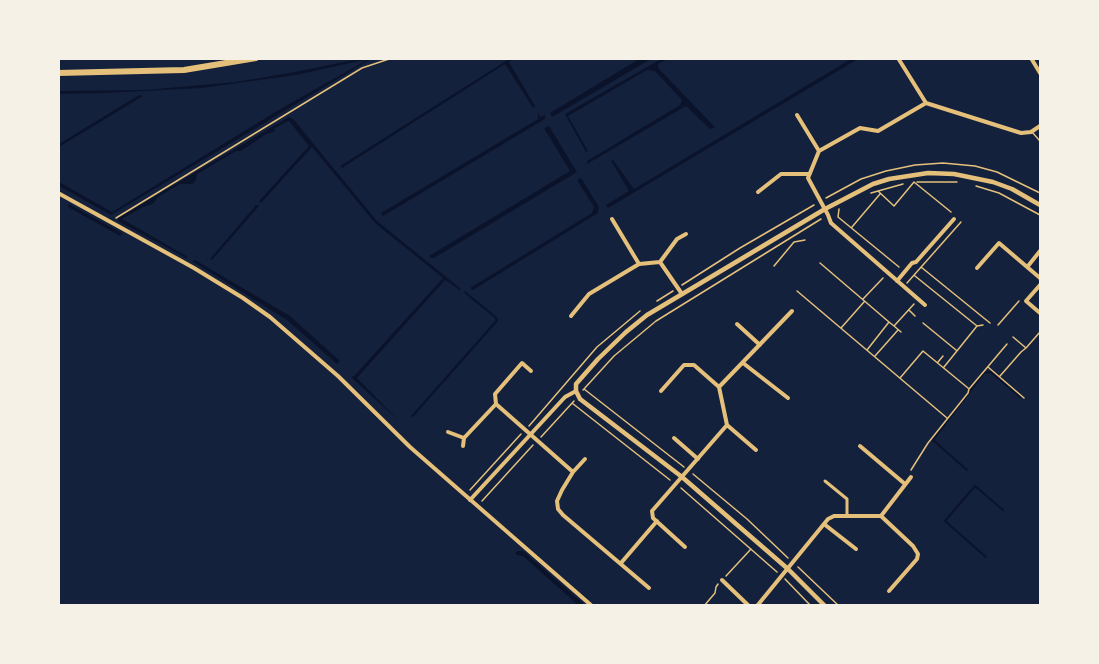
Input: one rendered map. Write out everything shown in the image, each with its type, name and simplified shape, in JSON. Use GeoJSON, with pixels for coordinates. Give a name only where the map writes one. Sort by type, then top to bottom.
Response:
{"type":"FeatureCollection","features":[{"type":"Feature","properties":{"kind":"highway"},"geometry":{"type":"LineString","coordinates":[[58,73],[184,70],[256,58]]}},
{"type":"Feature","properties":{"kind":"street"},"geometry":{"type":"LineString","coordinates":[[898,58],[926,103],[1021,133],[1031,132],[1041,126]]}},
{"type":"Feature","properties":{"kind":"street"},"geometry":{"type":"LineString","coordinates":[[1031,58],[1041,73]]}},
{"type":"Feature","properties":{"kind":"street"},"geometry":{"type":"LineString","coordinates":[[924,305],[831,223],[821,201],[809,183],[809,174],[819,151],[860,128],[878,131],[926,103]]}},
{"type":"Feature","properties":{"kind":"street"},"geometry":{"type":"LineString","coordinates":[[797,115],[819,151]]}},
{"type":"Feature","properties":{"kind":"street"},"geometry":{"type":"LineString","coordinates":[[825,606],[788,569],[682,477],[577,393],[576,384],[598,359],[647,315],[825,209],[873,184],[928,173],[954,174],[993,182],[1012,189],[1041,206]]}},
{"type":"Feature","properties":{"kind":"street"},"geometry":{"type":"LineString","coordinates":[[758,192],[782,174],[809,174]]}},
{"type":"Feature","properties":{"kind":"street"},"geometry":{"type":"LineString","coordinates":[[58,193],[194,268],[270,317],[338,376],[410,447],[592,606]]}},
{"type":"Feature","properties":{"kind":"street"},"geometry":{"type":"LineString","coordinates":[[897,281],[955,218]]}},
{"type":"Feature","properties":{"kind":"street"},"geometry":{"type":"LineString","coordinates":[[612,219],[639,264]]}},
{"type":"Feature","properties":{"kind":"street"},"geometry":{"type":"LineString","coordinates":[[570,316],[589,294],[639,264],[660,262],[677,239],[686,234]]}},
{"type":"Feature","properties":{"kind":"street"},"geometry":{"type":"LineString","coordinates":[[977,268],[999,243],[1041,278]]}},
{"type":"Feature","properties":{"kind":"street"},"geometry":{"type":"LineString","coordinates":[[1028,266],[1041,251]]}},
{"type":"Feature","properties":{"kind":"street"},"geometry":{"type":"LineString","coordinates":[[660,262],[682,294]]}},
{"type":"Feature","properties":{"kind":"street"},"geometry":{"type":"LineString","coordinates":[[1041,285],[1026,301],[1041,314]]}},
{"type":"Feature","properties":{"kind":"street"},"geometry":{"type":"LineString","coordinates":[[719,387],[792,311]]}},
{"type":"Feature","properties":{"kind":"street"},"geometry":{"type":"LineString","coordinates":[[737,324],[760,345]]}},
{"type":"Feature","properties":{"kind":"street"},"geometry":{"type":"LineString","coordinates":[[531,371],[522,363],[495,394],[496,404],[573,472]]}},
{"type":"Feature","properties":{"kind":"street"},"geometry":{"type":"LineString","coordinates":[[743,363],[788,398]]}},
{"type":"Feature","properties":{"kind":"street"},"geometry":{"type":"LineString","coordinates":[[661,391],[684,365],[694,365],[719,387],[727,425],[756,450]]}},
{"type":"Feature","properties":{"kind":"street"},"geometry":{"type":"LineString","coordinates":[[470,500],[565,397],[577,393]]}},
{"type":"Feature","properties":{"kind":"street"},"geometry":{"type":"LineString","coordinates":[[463,446],[464,438],[496,404]]}},
{"type":"Feature","properties":{"kind":"street"},"geometry":{"type":"LineString","coordinates":[[686,547],[653,518],[652,511],[727,425]]}},
{"type":"Feature","properties":{"kind":"street"},"geometry":{"type":"LineString","coordinates":[[448,432],[464,438]]}},
{"type":"Feature","properties":{"kind":"street"},"geometry":{"type":"LineString","coordinates":[[674,438],[698,459]]}},
{"type":"Feature","properties":{"kind":"street"},"geometry":{"type":"LineString","coordinates":[[860,446],[905,484]]}},
{"type":"Feature","properties":{"kind":"street"},"geometry":{"type":"LineString","coordinates":[[585,459],[573,472],[557,501],[558,509],[649,588]]}},
{"type":"Feature","properties":{"kind":"street"},"geometry":{"type":"LineString","coordinates":[[880,516],[911,477]]}},
{"type":"Feature","properties":{"kind":"street"},"geometry":{"type":"LineString","coordinates":[[825,481],[846,499],[847,516]]}},
{"type":"Feature","properties":{"kind":"street"},"geometry":{"type":"LineString","coordinates":[[757,606],[824,524],[834,516],[880,516],[914,546],[918,554],[917,559],[889,591]]}},
{"type":"Feature","properties":{"kind":"street"},"geometry":{"type":"LineString","coordinates":[[621,563],[657,521]]}},
{"type":"Feature","properties":{"kind":"street"},"geometry":{"type":"LineString","coordinates":[[824,524],[856,549]]}},
{"type":"Feature","properties":{"kind":"street"},"geometry":{"type":"LineString","coordinates":[[722,580],[749,606]]}},
{"type":"Feature","properties":{"kind":"lane"},"geometry":{"type":"LineString","coordinates":[[1031,132],[1041,141]]}},
{"type":"Feature","properties":{"kind":"path"},"geometry":{"type":"LineString","coordinates":[[112,224],[118,215],[289,113],[299,104],[362,68],[392,58]]}},
{"type":"Feature","properties":{"kind":"path"},"geometry":{"type":"LineString","coordinates":[[651,305],[846,186],[886,171],[915,165],[975,166],[997,172],[1041,193]]}},
{"type":"Feature","properties":{"kind":"path"},"geometry":{"type":"LineString","coordinates":[[878,190],[894,206],[914,182]]}},
{"type":"Feature","properties":{"kind":"path"},"geometry":{"type":"LineString","coordinates":[[904,287],[961,222],[914,182]]}},
{"type":"Feature","properties":{"kind":"path"},"geometry":{"type":"LineString","coordinates":[[869,194],[914,182],[962,182]]}},
{"type":"Feature","properties":{"kind":"path"},"geometry":{"type":"LineString","coordinates":[[973,185],[999,193],[1041,215]]}},
{"type":"Feature","properties":{"kind":"path"},"geometry":{"type":"LineString","coordinates":[[845,237],[881,194]]}},
{"type":"Feature","properties":{"kind":"path"},"geometry":{"type":"LineString","coordinates":[[477,506],[572,403],[577,393],[584,389],[620,350],[656,321],[846,205]]}},
{"type":"Feature","properties":{"kind":"path"},"geometry":{"type":"LineString","coordinates":[[839,209],[838,217],[977,326]]}},
{"type":"Feature","properties":{"kind":"path"},"geometry":{"type":"LineString","coordinates":[[774,266],[794,242],[805,240]]}},
{"type":"Feature","properties":{"kind":"path"},"geometry":{"type":"LineString","coordinates":[[916,262],[990,323]]}},
{"type":"Feature","properties":{"kind":"path"},"geometry":{"type":"LineString","coordinates":[[820,263],[901,332]]}},
{"type":"Feature","properties":{"kind":"path"},"geometry":{"type":"LineString","coordinates":[[841,328],[885,275]]}},
{"type":"Feature","properties":{"kind":"path"},"geometry":{"type":"LineString","coordinates":[[894,326],[929,287]]}},
{"type":"Feature","properties":{"kind":"path"},"geometry":{"type":"LineString","coordinates":[[797,291],[947,418]]}},
{"type":"Feature","properties":{"kind":"path"},"geometry":{"type":"LineString","coordinates":[[998,325],[1021,299],[1026,301]]}},
{"type":"Feature","properties":{"kind":"path"},"geometry":{"type":"LineString","coordinates":[[465,495],[597,347],[642,310]]}},
{"type":"Feature","properties":{"kind":"path"},"geometry":{"type":"LineString","coordinates":[[908,310],[915,316]]}},
{"type":"Feature","properties":{"kind":"path"},"geometry":{"type":"LineString","coordinates":[[867,350],[890,322]]}},
{"type":"Feature","properties":{"kind":"path"},"geometry":{"type":"LineString","coordinates":[[923,323],[957,351]]}},
{"type":"Feature","properties":{"kind":"path"},"geometry":{"type":"LineString","coordinates":[[943,368],[977,326],[983,325]]}},
{"type":"Feature","properties":{"kind":"path"},"geometry":{"type":"LineString","coordinates":[[875,357],[898,330]]}},
{"type":"Feature","properties":{"kind":"path"},"geometry":{"type":"LineString","coordinates":[[999,377],[1041,332]]}},
{"type":"Feature","properties":{"kind":"path"},"geometry":{"type":"LineString","coordinates":[[1013,337],[1026,348]]}},
{"type":"Feature","properties":{"kind":"path"},"geometry":{"type":"LineString","coordinates":[[911,477],[910,468],[928,443],[968,393],[969,388],[1007,344]]}},
{"type":"Feature","properties":{"kind":"path"},"geometry":{"type":"LineString","coordinates":[[900,378],[922,350],[969,388]]}},
{"type":"Feature","properties":{"kind":"path"},"geometry":{"type":"LineString","coordinates":[[938,363],[943,356]]}},
{"type":"Feature","properties":{"kind":"path"},"geometry":{"type":"LineString","coordinates":[[987,366],[1024,398]]}},
{"type":"Feature","properties":{"kind":"path"},"geometry":{"type":"LineString","coordinates":[[568,379],[576,384]]}},
{"type":"Feature","properties":{"kind":"path"},"geometry":{"type":"LineString","coordinates":[[584,389],[747,519],[839,606]]}},
{"type":"Feature","properties":{"kind":"path"},"geometry":{"type":"LineString","coordinates":[[558,391],[565,397]]}},
{"type":"Feature","properties":{"kind":"path"},"geometry":{"type":"LineString","coordinates":[[572,403],[676,484],[782,576],[811,606]]}},
{"type":"Feature","properties":{"kind":"water"},"geometry":{"type":"Polygon","coordinates":[[[358,59],[369,59],[296,75],[202,88],[60,94],[59,91],[145,90],[236,82],[358,59]]]}},
{"type":"Feature","properties":{"kind":"water"},"geometry":{"type":"Polygon","coordinates":[[[371,59],[111,215],[59,186],[59,182],[112,212],[282,108],[371,59]]]}},
{"type":"Feature","properties":{"kind":"water"},"geometry":{"type":"Polygon","coordinates":[[[509,59],[513,59],[509,62],[535,106],[533,108],[505,64],[342,168],[340,166],[509,59]]]}},
{"type":"Feature","properties":{"kind":"water"},"geometry":{"type":"Polygon","coordinates":[[[639,59],[651,59],[552,117],[550,113],[639,59]]]}},
{"type":"Feature","properties":{"kind":"water"},"geometry":{"type":"Polygon","coordinates":[[[661,59],[668,59],[658,64],[659,69],[715,127],[710,129],[686,106],[587,164],[587,161],[680,105],[682,100],[655,71],[647,70],[568,116],[588,151],[586,152],[565,114],[661,59]]]}},
{"type":"Feature","properties":{"kind":"water"},"geometry":{"type":"Polygon","coordinates":[[[851,59],[858,59],[608,208],[606,205],[629,191],[611,161],[613,160],[634,189],[851,59]]]}},
{"type":"Feature","properties":{"kind":"water"},"geometry":{"type":"Polygon","coordinates":[[[139,95],[143,96],[59,147],[59,144],[139,95]]]}},
{"type":"Feature","properties":{"kind":"water"},"geometry":{"type":"Polygon","coordinates":[[[538,111],[540,117],[545,115],[545,119],[383,216],[381,213],[538,119],[538,111]]]}},
{"type":"Feature","properties":{"kind":"water"},"geometry":{"type":"Polygon","coordinates":[[[289,117],[294,120],[377,221],[461,289],[445,280],[357,378],[399,421],[351,377],[443,278],[375,223],[312,147],[261,203],[259,201],[309,146],[289,121],[275,128],[274,132],[266,134],[241,151],[236,151],[197,174],[192,184],[180,184],[158,197],[153,204],[122,219],[188,257],[186,258],[118,221],[118,218],[289,117]]]}},
{"type":"Feature","properties":{"kind":"water"},"geometry":{"type":"Polygon","coordinates":[[[549,126],[577,172],[431,258],[429,256],[570,171],[544,128],[549,126]]]}},
{"type":"Feature","properties":{"kind":"water"},"geometry":{"type":"Polygon","coordinates":[[[581,178],[599,207],[598,213],[473,290],[470,288],[592,213],[594,207],[577,180],[581,178]]]}},
{"type":"Feature","properties":{"kind":"water"},"geometry":{"type":"Polygon","coordinates":[[[69,204],[122,233],[120,236],[68,207],[69,204]]]}},
{"type":"Feature","properties":{"kind":"water"},"geometry":{"type":"Polygon","coordinates":[[[256,205],[259,206],[212,260],[210,259],[256,205]]]}},
{"type":"Feature","properties":{"kind":"water"},"geometry":{"type":"Polygon","coordinates":[[[195,260],[290,316],[340,361],[337,364],[287,320],[192,261],[195,260]]]}},
{"type":"Feature","properties":{"kind":"water"},"geometry":{"type":"Polygon","coordinates":[[[465,291],[497,317],[498,321],[413,417],[411,416],[495,321],[495,318],[464,293],[465,291]]]}},
{"type":"Feature","properties":{"kind":"water"},"geometry":{"type":"Polygon","coordinates":[[[523,551],[585,605],[578,605],[523,556],[517,555],[515,553],[523,551]]]}},
{"type":"Feature","properties":{"kind":"waterway"},"geometry":{"type":"LineString","coordinates":[[967,470],[933,440],[984,373],[991,372],[1020,397]]}},
{"type":"Feature","properties":{"kind":"waterway"},"geometry":{"type":"LineString","coordinates":[[986,557],[945,521],[975,486],[1003,510]]}}]}
